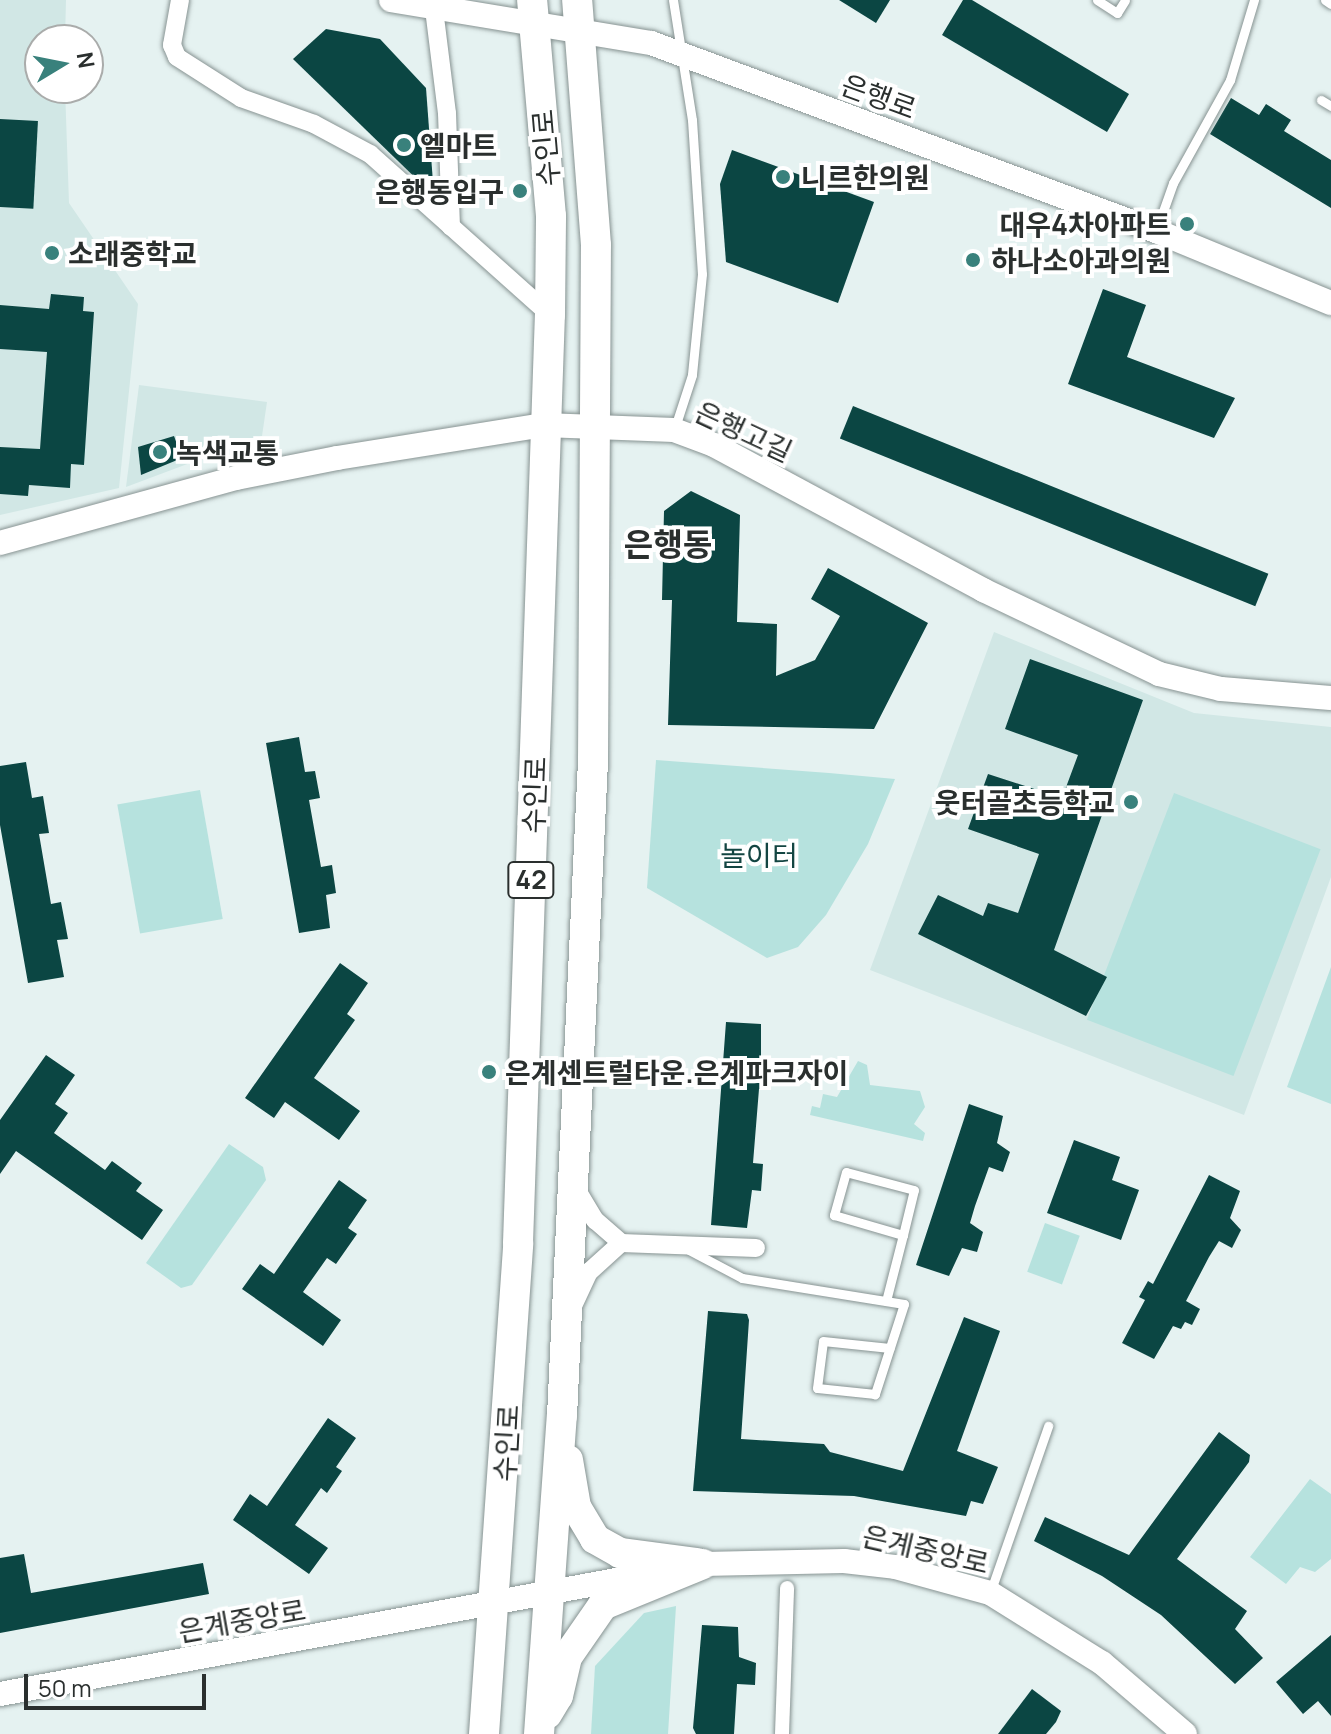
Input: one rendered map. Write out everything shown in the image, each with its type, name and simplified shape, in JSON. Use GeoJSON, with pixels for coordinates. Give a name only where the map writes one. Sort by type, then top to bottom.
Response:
{"type":"FeatureCollection","features":[{"type":"Feature","properties":{"kind":"main road","name":"수인로"},"geometry":{"type":"LineString","coordinates":[[539,1730],[545,1594],[562,1416],[593,760],[596,245],[577,0]]}},
{"type":"Feature","properties":{"kind":"main road","name":"수인로"},"geometry":{"type":"LineString","coordinates":[[484,1734],[518,1243],[550,315],[551,216],[534,13]]}},
{"type":"Feature","properties":{"kind":"main road"},"geometry":{"type":"LineString","coordinates":[[562,1416],[576,1507],[595,1539],[620,1553],[703,1564]]}},
{"type":"Feature","properties":{"kind":"main road"},"geometry":{"type":"LineString","coordinates":[[539,1730],[558,1696],[567,1657],[603,1605],[703,1564]]}},
{"type":"Feature","properties":{"kind":"street"},"geometry":{"type":"LineString","coordinates":[[180,0],[172,45],[177,57],[241,98],[342,136],[370,154],[550,315]]}},
{"type":"Feature","properties":{"kind":"street","name":"은행로"},"geometry":{"type":"LineString","coordinates":[[391,0],[434,9],[534,13],[581,32],[629,38],[680,54],[1156,231],[1331,303]]}},
{"type":"Feature","properties":{"kind":"street"},"geometry":{"type":"LineString","coordinates":[[434,9],[447,113],[451,227]]}},
{"type":"Feature","properties":{"kind":"street","name":"은행고길"},"geometry":{"type":"LineString","coordinates":[[0,543],[236,478],[544,425],[674,430],[714,445],[983,590],[1159,674],[1209,688],[1331,698]]}},
{"type":"Feature","properties":{"kind":"street"},"geometry":{"type":"LineString","coordinates":[[574,1186],[595,1220],[621,1243],[756,1248]]}},
{"type":"Feature","properties":{"kind":"street"},"geometry":{"type":"LineString","coordinates":[[567,1320],[589,1272],[621,1243]]}},
{"type":"Feature","properties":{"kind":"street","name":"은계중앙로"},"geometry":{"type":"LineString","coordinates":[[0,1694],[495,1605],[703,1564],[844,1561],[895,1567],[990,1593],[1102,1663],[1185,1734]]}},
{"type":"Feature","properties":{"kind":"street"},"geometry":{"type":"LineString","coordinates":[[782,1734],[787,1588]]}},
{"type":"Feature","properties":{"kind":"lane"},"geometry":{"type":"LineString","coordinates":[[673,0],[692,120],[702,274],[692,375],[674,430]]}},
{"type":"Feature","properties":{"kind":"lane"},"geometry":{"type":"LineString","coordinates":[[1097,0],[1117,13],[1125,0]]}},
{"type":"Feature","properties":{"kind":"lane"},"geometry":{"type":"LineString","coordinates":[[1156,231],[1173,183],[1230,80],[1254,0]]}},
{"type":"Feature","properties":{"kind":"lane"},"geometry":{"type":"LineString","coordinates":[[1325,0],[1331,4]]}},
{"type":"Feature","properties":{"kind":"lane"},"geometry":{"type":"LineString","coordinates":[[886,1301],[903,1235],[914,1190],[846,1172],[834,1215],[903,1235]]}},
{"type":"Feature","properties":{"kind":"lane"},"geometry":{"type":"LineString","coordinates":[[681,1247],[742,1278],[904,1304],[890,1348],[875,1394],[817,1388],[823,1341],[890,1348]]}},
{"type":"Feature","properties":{"kind":"lane"},"geometry":{"type":"LineString","coordinates":[[990,1593],[1048,1426]]}},
{"type":"Feature","properties":{"kind":"shaded area","name":"소래중학교"},"geometry":{"type":"Polygon","coordinates":[[[0,0],[66,0],[65,24],[24,24],[24,104],[66,104],[69,203],[138,304],[119,488],[0,515],[0,0]]]}},
{"type":"Feature","properties":{"kind":"shaded area","name":"녹색교통"},"geometry":{"type":"Polygon","coordinates":[[[139,385],[267,402],[262,436],[126,487],[139,385]]]}},
{"type":"Feature","properties":{"kind":"shaded area","name":"웃터골초등학교"},"geometry":{"type":"Polygon","coordinates":[[[994,632],[1194,713],[1331,727],[1331,877],[1244,1115],[870,970],[994,632]]]}},
{"type":"Feature","properties":{"kind":"green space","name":"놀이터"},"geometry":{"type":"Polygon","coordinates":[[[656,760],[895,779],[868,844],[826,915],[798,947],[767,958],[647,888],[656,760]]]}},
{"type":"Feature","properties":{"kind":"green space"},"geometry":{"type":"Polygon","coordinates":[[[200,790],[223,919],[140,934],[117,805],[200,790]]]}},
{"type":"Feature","properties":{"kind":"green space"},"geometry":{"type":"Polygon","coordinates":[[[1174,793],[1321,849],[1233,1076],[1087,1020],[1174,793]]]}},
{"type":"Feature","properties":{"kind":"green space"},"geometry":{"type":"Polygon","coordinates":[[[1331,967],[1331,1104],[1287,1087],[1331,967]]]}},
{"type":"Feature","properties":{"kind":"green space"},"geometry":{"type":"Polygon","coordinates":[[[858,1061],[867,1065],[870,1085],[920,1091],[925,1107],[914,1124],[925,1133],[923,1141],[810,1115],[812,1106],[820,1108],[823,1094],[837,1097],[858,1061]]]}},
{"type":"Feature","properties":{"kind":"green space"},"geometry":{"type":"Polygon","coordinates":[[[229,1144],[263,1167],[266,1180],[192,1285],[181,1288],[146,1263],[229,1144]]]}},
{"type":"Feature","properties":{"kind":"green space"},"geometry":{"type":"Polygon","coordinates":[[[1045,1223],[1080,1236],[1062,1285],[1027,1272],[1045,1223]]]}},
{"type":"Feature","properties":{"kind":"green space"},"geometry":{"type":"Polygon","coordinates":[[[1310,1479],[1331,1494],[1331,1559],[1315,1572],[1300,1567],[1286,1584],[1250,1557],[1310,1479]]]}},
{"type":"Feature","properties":{"kind":"green space"},"geometry":{"type":"Polygon","coordinates":[[[676,1606],[668,1734],[591,1734],[595,1666],[644,1613],[676,1606]]]}},
{"type":"Feature","properties":{"kind":"building"},"geometry":{"type":"Polygon","coordinates":[[[839,0],[890,0],[876,23],[839,0]]]}},
{"type":"Feature","properties":{"kind":"building"},"geometry":{"type":"Polygon","coordinates":[[[963,0],[972,0],[1129,94],[1107,132],[942,35],[963,0]]]}},
{"type":"Feature","properties":{"kind":"building","name":"엘마트"},"geometry":{"type":"Polygon","coordinates":[[[326,29],[380,39],[426,88],[434,196],[293,59],[326,29]]]}},
{"type":"Feature","properties":{"kind":"building"},"geometry":{"type":"Polygon","coordinates":[[[1231,98],[1259,115],[1266,104],[1291,120],[1284,131],[1331,160],[1331,208],[1210,134],[1231,98]]]}},
{"type":"Feature","properties":{"kind":"building"},"geometry":{"type":"Polygon","coordinates":[[[0,119],[38,121],[33,209],[0,207],[0,119]]]}},
{"type":"Feature","properties":{"kind":"building"},"geometry":{"type":"Polygon","coordinates":[[[732,150],[874,202],[838,303],[726,262],[720,184],[732,150]]]}},
{"type":"Feature","properties":{"kind":"building"},"geometry":{"type":"Polygon","coordinates":[[[1103,289],[1146,305],[1127,357],[1235,398],[1214,438],[1068,384],[1103,289]]]}},
{"type":"Feature","properties":{"kind":"building"},"geometry":{"type":"Polygon","coordinates":[[[51,294],[84,297],[83,311],[94,312],[84,465],[71,464],[70,488],[29,485],[28,496],[0,494],[0,447],[40,449],[47,352],[0,349],[0,305],[49,309],[51,294]]]}},
{"type":"Feature","properties":{"kind":"building"},"geometry":{"type":"Polygon","coordinates":[[[853,406],[1268,574],[1255,606],[840,438],[853,406]]]}},
{"type":"Feature","properties":{"kind":"building","name":"녹색교통"},"geometry":{"type":"Polygon","coordinates":[[[174,436],[182,458],[141,475],[138,447],[174,436]]]}},
{"type":"Feature","properties":{"kind":"building"},"geometry":{"type":"Polygon","coordinates":[[[691,491],[740,515],[737,622],[777,624],[776,676],[815,660],[840,616],[811,599],[828,568],[928,623],[874,729],[668,725],[672,600],[662,600],[664,511],[691,491]]]}},
{"type":"Feature","properties":{"kind":"building"},"geometry":{"type":"Polygon","coordinates":[[[1030,659],[1143,700],[1054,950],[1107,977],[1086,1016],[918,934],[938,895],[983,916],[988,903],[1018,913],[1039,854],[968,829],[988,774],[1062,798],[1078,755],[1005,729],[1030,659]]]}},
{"type":"Feature","properties":{"kind":"building"},"geometry":{"type":"Polygon","coordinates":[[[299,737],[305,772],[315,771],[320,798],[309,800],[321,867],[332,865],[336,893],[326,895],[330,928],[299,933],[266,743],[299,737]]]}},
{"type":"Feature","properties":{"kind":"building"},"geometry":{"type":"Polygon","coordinates":[[[26,762],[32,798],[43,796],[49,833],[39,834],[51,904],[61,902],[68,939],[57,940],[64,977],[28,983],[0,825],[0,766],[26,762]]]}},
{"type":"Feature","properties":{"kind":"building"},"geometry":{"type":"Polygon","coordinates":[[[340,963],[368,983],[347,1014],[355,1020],[314,1078],[360,1111],[339,1140],[285,1102],[274,1118],[245,1098],[340,963]]]}},
{"type":"Feature","properties":{"kind":"building"},"geometry":{"type":"Polygon","coordinates":[[[726,1022],[761,1024],[761,1062],[770,1062],[768,1089],[759,1089],[753,1163],[763,1164],[761,1191],[752,1190],[747,1228],[711,1225],[726,1022]]]}},
{"type":"Feature","properties":{"kind":"building"},"geometry":{"type":"Polygon","coordinates":[[[46,1055],[75,1075],[55,1104],[68,1113],[54,1133],[105,1170],[112,1161],[142,1183],[136,1191],[163,1210],[142,1240],[16,1151],[0,1174],[0,1120],[46,1055]]]}},
{"type":"Feature","properties":{"kind":"building"},"geometry":{"type":"Polygon","coordinates":[[[969,1104],[1003,1116],[997,1143],[1010,1152],[1003,1172],[989,1167],[975,1206],[970,1223],[983,1232],[977,1252],[962,1248],[949,1276],[916,1265],[969,1104]]]}},
{"type":"Feature","properties":{"kind":"building"},"geometry":{"type":"Polygon","coordinates":[[[1074,1140],[1120,1157],[1112,1180],[1139,1190],[1121,1240],[1047,1213],[1074,1140]]]}},
{"type":"Feature","properties":{"kind":"building"},"geometry":{"type":"Polygon","coordinates":[[[1209,1175],[1240,1191],[1230,1218],[1241,1230],[1232,1248],[1219,1241],[1186,1301],[1200,1309],[1192,1325],[1185,1322],[1181,1329],[1173,1326],[1154,1359],[1122,1343],[1145,1300],[1139,1297],[1148,1281],[1153,1284],[1209,1175]]]}},
{"type":"Feature","properties":{"kind":"building"},"geometry":{"type":"Polygon","coordinates":[[[339,1180],[367,1200],[348,1228],[357,1234],[336,1264],[327,1258],[303,1292],[341,1320],[323,1346],[242,1289],[260,1264],[274,1274],[339,1180]]]}},
{"type":"Feature","properties":{"kind":"building"},"geometry":{"type":"Polygon","coordinates":[[[708,1311],[747,1314],[749,1320],[741,1439],[824,1444],[830,1452],[903,1471],[964,1317],[1000,1331],[957,1451],[998,1467],[983,1504],[971,1501],[966,1516],[854,1496],[693,1491],[708,1311]]]}},
{"type":"Feature","properties":{"kind":"building"},"geometry":{"type":"Polygon","coordinates":[[[328,1418],[356,1438],[336,1467],[342,1471],[327,1493],[321,1488],[295,1525],[328,1548],[309,1574],[233,1520],[250,1494],[267,1506],[328,1418]]]}},
{"type":"Feature","properties":{"kind":"building"},"geometry":{"type":"Polygon","coordinates":[[[1219,1432],[1250,1455],[1249,1462],[1177,1559],[1247,1611],[1235,1629],[1263,1658],[1235,1684],[1161,1615],[1102,1576],[1034,1541],[1045,1517],[1129,1555],[1219,1432]]]}},
{"type":"Feature","properties":{"kind":"building"},"geometry":{"type":"Polygon","coordinates":[[[24,1554],[31,1593],[203,1563],[209,1594],[0,1633],[0,1558],[24,1554]]]}},
{"type":"Feature","properties":{"kind":"building"},"geometry":{"type":"Polygon","coordinates":[[[702,1625],[738,1627],[739,1657],[756,1663],[755,1685],[737,1684],[734,1734],[696,1734],[693,1728],[702,1625]]]}},
{"type":"Feature","properties":{"kind":"building"},"geometry":{"type":"Polygon","coordinates":[[[1331,1635],[1331,1716],[1318,1701],[1303,1714],[1276,1682],[1331,1635]]]}},
{"type":"Feature","properties":{"kind":"building"},"geometry":{"type":"Polygon","coordinates":[[[1032,1689],[1061,1711],[1056,1722],[1046,1734],[998,1734],[1032,1689]]]}},
{"type":"Feature","properties":{"kind":"place","name":"엘마트"},"geometry":{"type":"Point","coordinates":[404,145]}},
{"type":"Feature","properties":{"kind":"place","name":"니르한의원"},"geometry":{"type":"Point","coordinates":[783,177]}},
{"type":"Feature","properties":{"kind":"place","name":"은행동입구"},"geometry":{"type":"Point","coordinates":[520,191]}},
{"type":"Feature","properties":{"kind":"place","name":"대우4차아파트"},"geometry":{"type":"Point","coordinates":[1187,224]}},
{"type":"Feature","properties":{"kind":"place","name":"소래중학교"},"geometry":{"type":"Point","coordinates":[52,253]}},
{"type":"Feature","properties":{"kind":"place","name":"하나소아과의원"},"geometry":{"type":"Point","coordinates":[973,260]}},
{"type":"Feature","properties":{"kind":"place","name":"녹색교통"},"geometry":{"type":"Point","coordinates":[160,452]}},
{"type":"Feature","properties":{"kind":"place","name":"웃터골초등학교"},"geometry":{"type":"Point","coordinates":[1131,802]}},
{"type":"Feature","properties":{"kind":"place","name":"은계센트럴타운.은계파크자이"},"geometry":{"type":"Point","coordinates":[489,1072]}},
{"type":"Feature","properties":{"kind":"district","name":"은행동"},"geometry":{"type":"Point","coordinates":[668,544]}}]}
